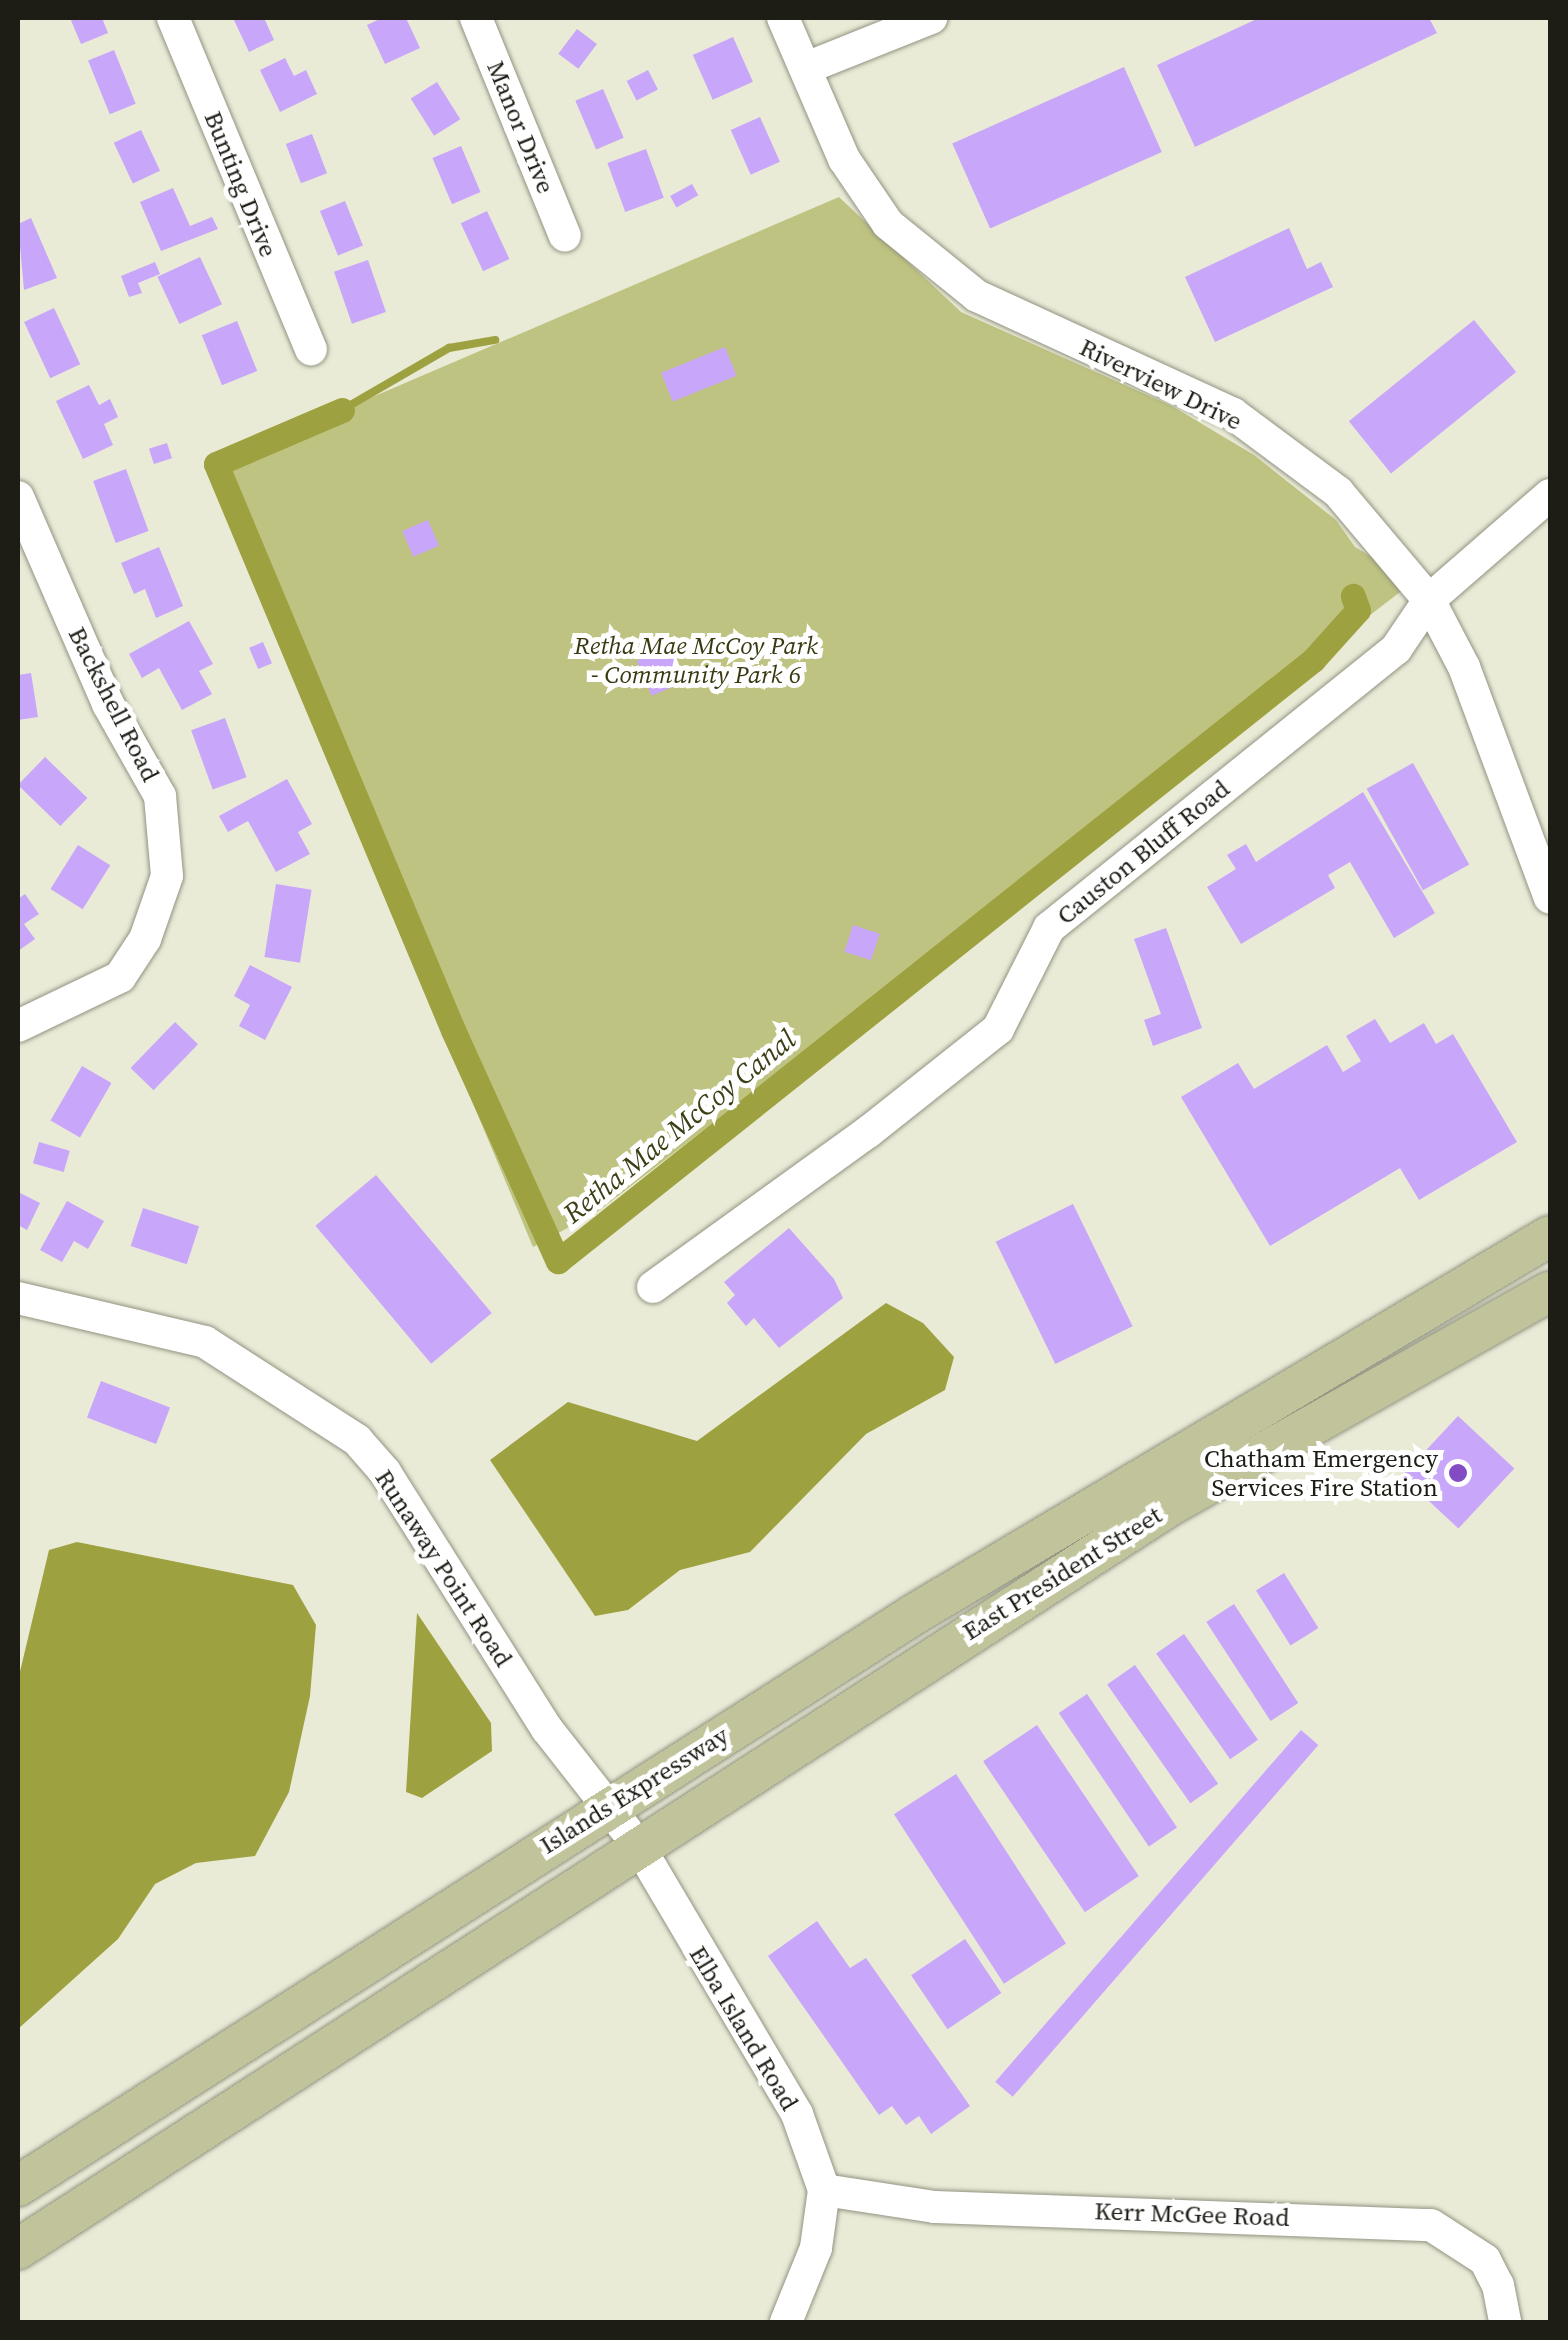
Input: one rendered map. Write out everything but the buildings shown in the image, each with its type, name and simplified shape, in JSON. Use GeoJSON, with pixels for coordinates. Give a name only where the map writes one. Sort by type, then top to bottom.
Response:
{"type":"FeatureCollection","features":[{"type":"Feature","properties":{"kind":"main road","name":"Islands Expressway"},"geometry":{"type":"LineString","coordinates":[[18,2186],[610,1805],[1257,1405],[1550,1236]]}},
{"type":"Feature","properties":{"kind":"main road","name":"East President Street"},"geometry":{"type":"LineString","coordinates":[[638,1845],[1169,1506],[1550,1291]]}},
{"type":"Feature","properties":{"kind":"main road","name":"Islands Expressway"},"geometry":{"type":"LineString","coordinates":[[18,2249],[638,1845]]}},
{"type":"Feature","properties":{"kind":"street","name":"Bunting Drive"},"geometry":{"type":"LineString","coordinates":[[172,18],[310,350]]}},
{"type":"Feature","properties":{"kind":"street","name":"Manor Drive"},"geometry":{"type":"LineString","coordinates":[[476,18],[565,236]]}},
{"type":"Feature","properties":{"kind":"street","name":"Riverview Drive"},"geometry":{"type":"LineString","coordinates":[[783,18],[844,159],[888,224],[977,296],[1233,414],[1338,492],[1429,600],[1464,667],[1550,898]]}},
{"type":"Feature","properties":{"kind":"street"},"geometry":{"type":"LineString","coordinates":[[806,68],[931,18]]}},
{"type":"Feature","properties":{"kind":"street","name":"Causton Bluff Road"},"geometry":{"type":"LineString","coordinates":[[653,1287],[868,1132],[998,1029],[1049,928],[1396,649],[1429,600],[1550,494]]}},
{"type":"Feature","properties":{"kind":"street","name":"Backshell Road"},"geometry":{"type":"LineString","coordinates":[[18,497],[108,704],[160,796],[167,876],[145,940],[120,977],[18,1026]]}},
{"type":"Feature","properties":{"kind":"street","name":"Runaway Point Road"},"geometry":{"type":"LineString","coordinates":[[18,1298],[206,1342],[357,1440],[386,1472],[547,1730],[610,1805]]}},
{"type":"Feature","properties":{"kind":"street","name":"Elba Island Road"},"geometry":{"type":"LineString","coordinates":[[610,1805],[638,1845],[797,2114],[824,2190],[816,2248],[786,2322]]}},
{"type":"Feature","properties":{"kind":"street","name":"Kerr McGee Road"},"geometry":{"type":"LineString","coordinates":[[824,2190],[934,2207],[1432,2225],[1485,2260],[1498,2285],[1505,2322]]}},
{"type":"Feature","properties":{"kind":"green space","name":"Retha Mae McCoy Park - Community Park 6"},"geometry":{"type":"Polygon","coordinates":[[[839,197],[961,312],[1172,406],[1254,455],[1336,520],[1355,547],[1413,582],[600,1210],[533,1247],[207,468],[839,197]]]}},
{"type":"Feature","properties":{"kind":"shaded area"},"geometry":{"type":"Polygon","coordinates":[[[886,1303],[923,1323],[954,1357],[945,1390],[866,1434],[750,1552],[680,1570],[628,1610],[595,1616],[490,1460],[568,1402],[697,1441],[886,1303]]]}},
{"type":"Feature","properties":{"kind":"shaded area"},"geometry":{"type":"Polygon","coordinates":[[[77,1542],[293,1585],[316,1625],[310,1696],[289,1792],[255,1856],[196,1863],[155,1884],[118,1939],[18,2029],[18,1680],[49,1550],[77,1542]]]}},
{"type":"Feature","properties":{"kind":"shaded area"},"geometry":{"type":"Polygon","coordinates":[[[417,1613],[491,1723],[492,1751],[422,1798],[406,1792],[417,1613]]]}},
{"type":"Feature","properties":{"kind":"waterway"},"geometry":{"type":"LineString","coordinates":[[342,410],[449,348],[495,340]]}},
{"type":"Feature","properties":{"kind":"waterway","name":"Retha Mae McCoy Canal"},"geometry":{"type":"LineString","coordinates":[[342,410],[216,464],[453,1030],[558,1261],[1313,660],[1358,610],[1353,596]]}},
{"type":"Feature","properties":{"kind":"place","name":"Chatham Emergency Services Fire Station"},"geometry":{"type":"Point","coordinates":[1458,1473]}}]}
